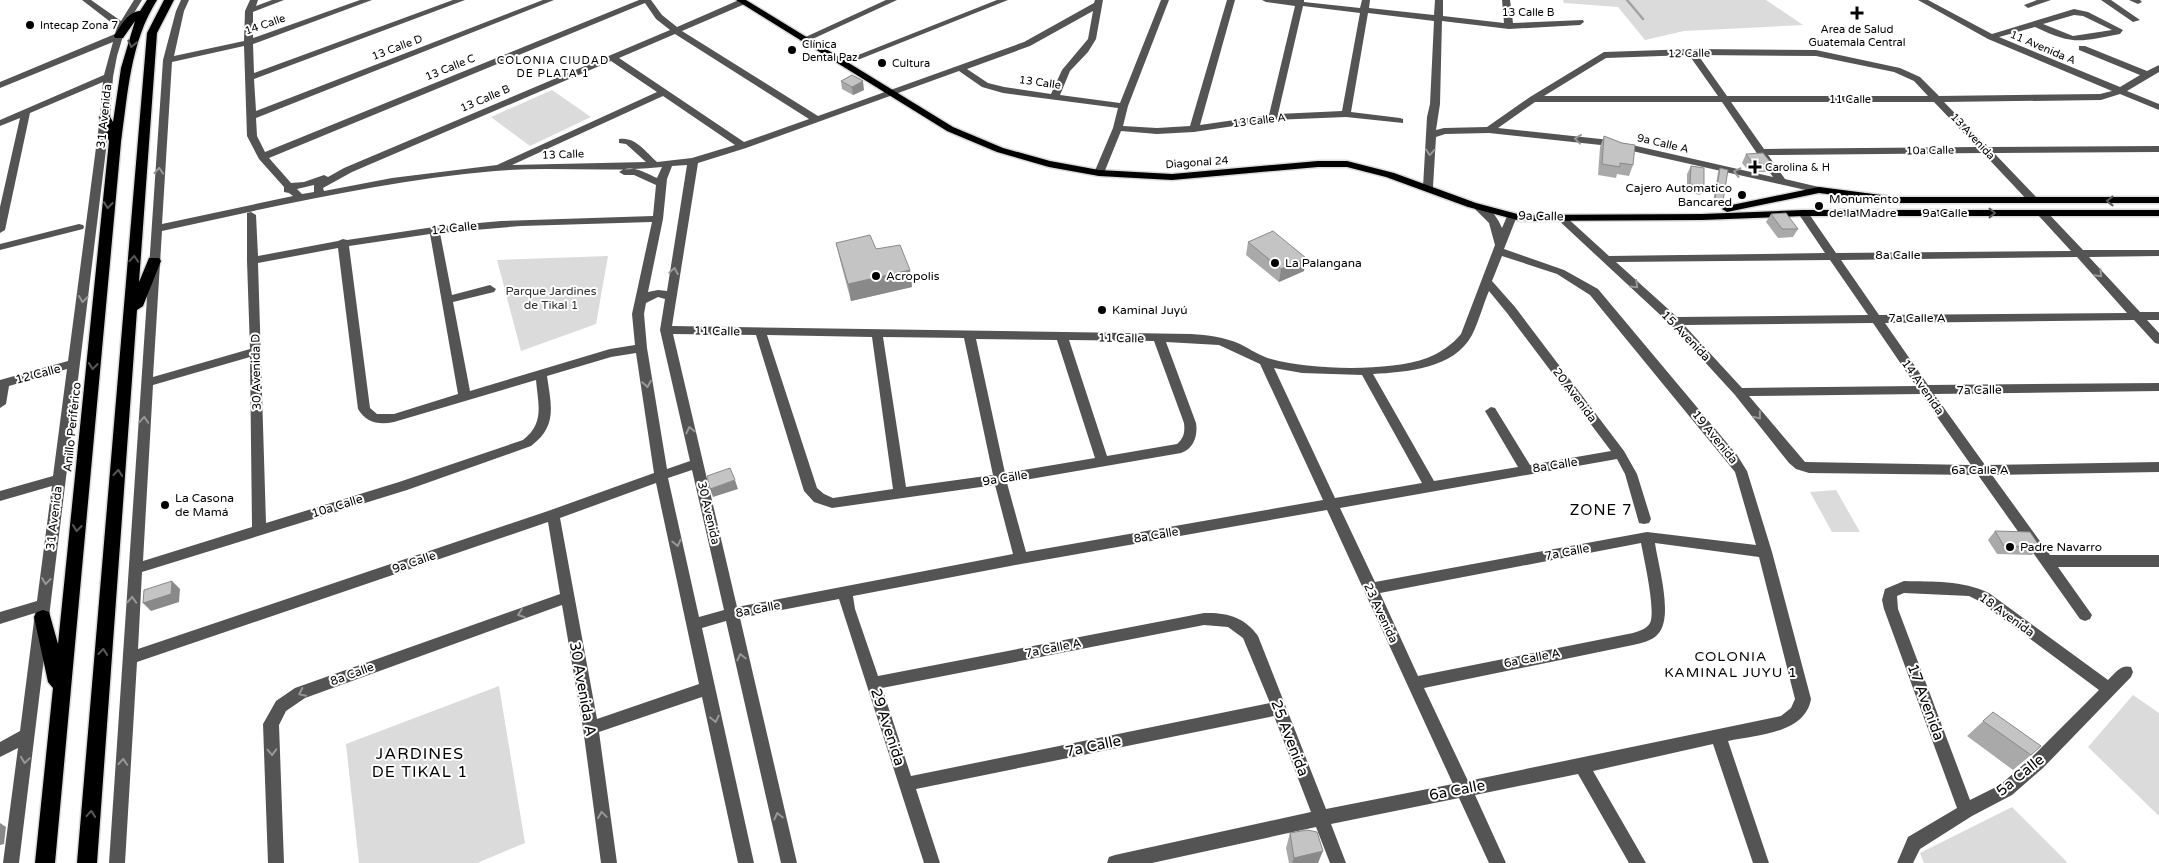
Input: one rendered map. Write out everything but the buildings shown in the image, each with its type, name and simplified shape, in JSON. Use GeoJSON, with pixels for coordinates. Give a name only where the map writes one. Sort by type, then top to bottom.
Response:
{"type":"FeatureCollection","features":[{"type":"Feature","properties":{"kind":"highway"},"geometry":{"type":"LineString","coordinates":[[87,863],[152,33],[169,0]]}},
{"type":"Feature","properties":{"kind":"highway"},"geometry":{"type":"LineString","coordinates":[[120,31],[132,19],[142,4]]}},
{"type":"Feature","properties":{"kind":"highway","name":"Anillo Periférico"},"geometry":{"type":"LineString","coordinates":[[45,863],[115,142],[142,4]]}},
{"type":"Feature","properties":{"kind":"highway"},"geometry":{"type":"LineString","coordinates":[[105,117],[115,142]]}},
{"type":"Feature","properties":{"kind":"highway"},"geometry":{"type":"LineString","coordinates":[[130,321],[154,261]]}},
{"type":"Feature","properties":{"kind":"highway"},"geometry":{"type":"LineString","coordinates":[[43,611],[60,696]]}},
{"type":"Feature","properties":{"kind":"main road","name":"Diagonal 24"},"geometry":{"type":"LineString","coordinates":[[741,1],[950,129],[1000,150],[1049,164],[1099,173],[1172,177],[1287,166],[1347,164],[1390,175],[1479,207],[1512,216]]}},
{"type":"Feature","properties":{"kind":"main road","name":"9a Calle"},"geometry":{"type":"LineString","coordinates":[[1512,216],[1519,213],[1564,211],[1724,210],[1819,190],[1842,195],[1897,200],[2159,200]]}},
{"type":"Feature","properties":{"kind":"main road"},"geometry":{"type":"LineString","coordinates":[[1842,195],[1852,201],[1854,208],[1851,213]]}},
{"type":"Feature","properties":{"kind":"main road","name":"9a Calle"},"geometry":{"type":"LineString","coordinates":[[1512,216],[1535,218],[1702,217],[1803,213],[2159,213]]}},
{"type":"Feature","properties":{"kind":"street"},"geometry":{"type":"LineString","coordinates":[[0,85],[120,31],[104,14],[86,0]]}},
{"type":"Feature","properties":{"kind":"street"},"geometry":{"type":"LineString","coordinates":[[117,863],[167,60],[180,11],[185,0]]}},
{"type":"Feature","properties":{"kind":"street"},"geometry":{"type":"LineString","coordinates":[[254,0],[249,11],[248,43],[252,136],[256,148],[262,157],[300,198]]}},
{"type":"Feature","properties":{"kind":"street"},"geometry":{"type":"LineString","coordinates":[[249,11],[280,0]]}},
{"type":"Feature","properties":{"kind":"street","name":"14 Calle"},"geometry":{"type":"LineString","coordinates":[[167,60],[248,43],[368,0]]}},
{"type":"Feature","properties":{"kind":"street"},"geometry":{"type":"LineString","coordinates":[[249,78],[461,0]]}},
{"type":"Feature","properties":{"kind":"street","name":"13 Calle D"},"geometry":{"type":"LineString","coordinates":[[252,116],[550,0]]}},
{"type":"Feature","properties":{"kind":"street"},"geometry":{"type":"LineString","coordinates":[[647,0],[659,17],[677,31],[816,119]]}},
{"type":"Feature","properties":{"kind":"street","name":"13 Calle C"},"geometry":{"type":"LineString","coordinates":[[262,157],[647,0]]}},
{"type":"Feature","properties":{"kind":"street"},"geometry":{"type":"LineString","coordinates":[[804,40],[893,0]]}},
{"type":"Feature","properties":{"kind":"street"},"geometry":{"type":"LineString","coordinates":[[842,63],[1004,0]]}},
{"type":"Feature","properties":{"kind":"street"},"geometry":{"type":"LineString","coordinates":[[1099,173],[1118,128],[1123,106],[1165,0]]}},
{"type":"Feature","properties":{"kind":"street"},"geometry":{"type":"LineString","coordinates":[[1194,128],[1231,0]]}},
{"type":"Feature","properties":{"kind":"street","name":"13 Calle B"},"geometry":{"type":"LineString","coordinates":[[1266,0],[1299,2],[1509,26],[1580,22]]}},
{"type":"Feature","properties":{"kind":"street"},"geometry":{"type":"LineString","coordinates":[[1346,114],[1366,0]]}},
{"type":"Feature","properties":{"kind":"street"},"geometry":{"type":"LineString","coordinates":[[1428,188],[1432,117],[1435,104],[1439,0]]}},
{"type":"Feature","properties":{"kind":"street"},"geometry":{"type":"LineString","coordinates":[[1506,0],[1509,26]]}},
{"type":"Feature","properties":{"kind":"street"},"geometry":{"type":"LineString","coordinates":[[2028,6],[2047,0]]}},
{"type":"Feature","properties":{"kind":"street"},"geometry":{"type":"LineString","coordinates":[[2105,0],[2136,20]]}},
{"type":"Feature","properties":{"kind":"street","name":"13 Calle B"},"geometry":{"type":"LineString","coordinates":[[289,186],[305,185],[348,170],[677,31],[741,1]]}},
{"type":"Feature","properties":{"kind":"street","name":"11 Avenida A"},"geometry":{"type":"LineString","coordinates":[[1927,1],[1991,37],[2159,107]]}},
{"type":"Feature","properties":{"kind":"street"},"geometry":{"type":"LineString","coordinates":[[1054,96],[1066,70],[1085,50],[1092,39],[1099,2]]}},
{"type":"Feature","properties":{"kind":"street","name":"13 Calle"},"geometry":{"type":"LineString","coordinates":[[155,232],[261,206],[392,181],[496,168],[662,164],[693,161],[744,146],[1027,44],[1053,31],[1099,2]]}},
{"type":"Feature","properties":{"kind":"street"},"geometry":{"type":"LineString","coordinates":[[1272,117],[1299,2]]}},
{"type":"Feature","properties":{"kind":"street"},"geometry":{"type":"LineString","coordinates":[[104,14],[122,12],[142,4]]}},
{"type":"Feature","properties":{"kind":"street"},"geometry":{"type":"LineString","coordinates":[[1991,37],[2034,23],[2077,12],[2119,30],[2080,39],[2072,38],[2034,23]]}},
{"type":"Feature","properties":{"kind":"street","name":"31 Avenida"},"geometry":{"type":"LineString","coordinates":[[11,863],[75,363],[105,117],[108,77],[120,31]]}},
{"type":"Feature","properties":{"kind":"street"},"geometry":{"type":"LineString","coordinates":[[2082,48],[2148,75]]}},
{"type":"Feature","properties":{"kind":"street"},"geometry":{"type":"LineString","coordinates":[[1692,52],[1782,182]]}},
{"type":"Feature","properties":{"kind":"street","name":"12 Calle"},"geometry":{"type":"LineString","coordinates":[[1489,130],[1604,55],[1692,52],[1816,54],[1910,74]]}},
{"type":"Feature","properties":{"kind":"street"},"geometry":{"type":"LineString","coordinates":[[613,58],[744,146]]}},
{"type":"Feature","properties":{"kind":"street","name":"13 Calle"},"geometry":{"type":"LineString","coordinates":[[960,68],[985,86],[1123,106]]}},
{"type":"Feature","properties":{"kind":"street","name":"11 Calle"},"geometry":{"type":"LineString","coordinates":[[1534,99],[2101,97],[2120,91],[2159,68]]}},
{"type":"Feature","properties":{"kind":"street","name":"13 Avenida"},"geometry":{"type":"LineString","coordinates":[[1910,74],[1938,99],[2034,201]]}},
{"type":"Feature","properties":{"kind":"street"},"geometry":{"type":"LineString","coordinates":[[0,124],[108,77]]}},
{"type":"Feature","properties":{"kind":"street"},"geometry":{"type":"LineString","coordinates":[[496,168],[665,92]]}},
{"type":"Feature","properties":{"kind":"street"},"geometry":{"type":"LineString","coordinates":[[0,230],[2,209],[26,112]]}},
{"type":"Feature","properties":{"kind":"street","name":"13 Calle A"},"geometry":{"type":"LineString","coordinates":[[1118,128],[1157,131],[1272,117],[1346,114],[1400,121]]}},
{"type":"Feature","properties":{"kind":"street","name":"9a Calle A"},"geometry":{"type":"LineString","coordinates":[[1432,117],[1454,127],[1470,131]]}},
{"type":"Feature","properties":{"kind":"street","name":"9a Calle A"},"geometry":{"type":"LineString","coordinates":[[1431,135],[1444,131],[1489,130],[1610,143],[1819,190]]}},
{"type":"Feature","properties":{"kind":"street"},"geometry":{"type":"LineString","coordinates":[[622,141],[629,142],[662,164],[658,219],[638,314],[641,348],[661,474],[746,863]]}},
{"type":"Feature","properties":{"kind":"street","name":"10a Calle"},"geometry":{"type":"LineString","coordinates":[[1761,152],[2159,148]]}},
{"type":"Feature","properties":{"kind":"street","name":"30 Avenida"},"geometry":{"type":"LineString","coordinates":[[693,161],[666,330],[789,863]]}},
{"type":"Feature","properties":{"kind":"street"},"geometry":{"type":"LineString","coordinates":[[629,165],[650,171],[662,182]]}},
{"type":"Feature","properties":{"kind":"street"},"geometry":{"type":"LineString","coordinates":[[0,170],[14,166]]}},
{"type":"Feature","properties":{"kind":"street","name":"13 Calle B"},"geometry":{"type":"LineString","coordinates":[[319,194],[318,187],[348,170]]}},
{"type":"Feature","properties":{"kind":"street","name":"13 Calle"},"geometry":{"type":"LineString","coordinates":[[155,232],[344,196],[441,181],[526,174],[636,172],[662,182]]}},
{"type":"Feature","properties":{"kind":"street"},"geometry":{"type":"LineString","coordinates":[[261,206],[281,198],[289,186]]}},
{"type":"Feature","properties":{"kind":"street"},"geometry":{"type":"LineString","coordinates":[[1479,207],[1494,219],[1498,229],[1499,249]]}},
{"type":"Feature","properties":{"kind":"street","name":"14 Avenida"},"geometry":{"type":"LineString","coordinates":[[1803,213],[1877,318],[1924,390],[2085,615]]}},
{"type":"Feature","properties":{"kind":"street"},"geometry":{"type":"LineString","coordinates":[[2042,213],[2159,340]]}},
{"type":"Feature","properties":{"kind":"street","name":"30 Avenida D"},"geometry":{"type":"LineString","coordinates":[[251,215],[256,351],[259,530]]}},
{"type":"Feature","properties":{"kind":"street","name":"11 Calle"},"geometry":{"type":"LineString","coordinates":[[666,330],[1190,338],[1229,344],[1266,362],[1307,370],[1365,370],[1420,364],[1439,358],[1452,350],[1466,335],[1512,216]]}},
{"type":"Feature","properties":{"kind":"street","name":"15 Avenida"},"geometry":{"type":"LineString","coordinates":[[1560,217],[1674,321],[1801,466]]}},
{"type":"Feature","properties":{"kind":"street","name":"12 Calle"},"geometry":{"type":"LineString","coordinates":[[252,261],[343,242],[434,230],[552,221],[658,219]]}},
{"type":"Feature","properties":{"kind":"street"},"geometry":{"type":"LineString","coordinates":[[0,247],[79,227]]}},
{"type":"Feature","properties":{"kind":"street"},"geometry":{"type":"LineString","coordinates":[[434,230],[465,397]]}},
{"type":"Feature","properties":{"kind":"street"},"geometry":{"type":"LineString","coordinates":[[343,242],[364,409],[368,414],[379,418],[394,418],[610,353],[641,348]]}},
{"type":"Feature","properties":{"kind":"street","name":"19 Avenida"},"geometry":{"type":"LineString","coordinates":[[1499,249],[1555,268],[1574,278],[1598,296],[1739,467],[1766,552],[1803,699],[1798,712]]}},
{"type":"Feature","properties":{"kind":"street","name":"8a Calle"},"geometry":{"type":"LineString","coordinates":[[1607,259],[1832,255],[2159,253]]}},
{"type":"Feature","properties":{"kind":"street","name":"20 Avenida"},"geometry":{"type":"LineString","coordinates":[[1487,282],[1512,310],[1620,454],[1631,474],[1644,520]]}},
{"type":"Feature","properties":{"kind":"street"},"geometry":{"type":"LineString","coordinates":[[447,300],[490,289]]}},
{"type":"Feature","properties":{"kind":"street"},"geometry":{"type":"LineString","coordinates":[[640,302],[657,292],[664,293],[670,297]]}},
{"type":"Feature","properties":{"kind":"street","name":"7a Calle A"},"geometry":{"type":"LineString","coordinates":[[1674,321],[2159,316]]}},
{"type":"Feature","properties":{"kind":"street","name":"9a Calle"},"geometry":{"type":"LineString","coordinates":[[760,331],[810,488],[819,498],[827,502],[839,503],[1176,450],[1188,441],[1192,433],[1159,338]]}},
{"type":"Feature","properties":{"kind":"street"},"geometry":{"type":"LineString","coordinates":[[877,333],[900,492]]}},
{"type":"Feature","properties":{"kind":"street"},"geometry":{"type":"LineString","coordinates":[[969,335],[1000,479],[1021,558]]}},
{"type":"Feature","properties":{"kind":"street"},"geometry":{"type":"LineString","coordinates":[[1062,337],[1103,462]]}},
{"type":"Feature","properties":{"kind":"street"},"geometry":{"type":"LineString","coordinates":[[146,383],[256,351]]}},
{"type":"Feature","properties":{"kind":"street","name":"23 Avenida"},"geometry":{"type":"LineString","coordinates":[[1266,362],[1498,863]]}},
{"type":"Feature","properties":{"kind":"street","name":"12 Calle"},"geometry":{"type":"LineString","coordinates":[[2,383],[75,363]]}},
{"type":"Feature","properties":{"kind":"street"},"geometry":{"type":"LineString","coordinates":[[1282,398],[1281,387],[1285,378],[1294,372],[1307,370]]}},
{"type":"Feature","properties":{"kind":"street"},"geometry":{"type":"LineString","coordinates":[[1365,370],[1431,487]]}},
{"type":"Feature","properties":{"kind":"street","name":"10a Calle"},"geometry":{"type":"LineString","coordinates":[[134,569],[402,486],[527,443],[537,436],[546,421],[541,374]]}},
{"type":"Feature","properties":{"kind":"street"},"geometry":{"type":"LineString","coordinates":[[0,404],[2,383]]}},
{"type":"Feature","properties":{"kind":"street","name":"7a Calle"},"geometry":{"type":"LineString","coordinates":[[1738,392],[2159,387]]}},
{"type":"Feature","properties":{"kind":"street"},"geometry":{"type":"LineString","coordinates":[[1491,411],[1526,470]]}},
{"type":"Feature","properties":{"kind":"street","name":"8a Calle"},"geometry":{"type":"LineString","coordinates":[[695,624],[731,614],[1021,558],[1620,454]]}},
{"type":"Feature","properties":{"kind":"street","name":"9a Calle"},"geometry":{"type":"LineString","coordinates":[[129,658],[553,515],[636,486],[661,474],[697,463]]}},
{"type":"Feature","properties":{"kind":"street","name":"6a Calle A"},"geometry":{"type":"LineString","coordinates":[[1801,466],[1809,468],[1983,470],[2159,467]]}},
{"type":"Feature","properties":{"kind":"street"},"geometry":{"type":"LineString","coordinates":[[0,496],[59,479]]}},
{"type":"Feature","properties":{"kind":"street","name":"30 Avenida A"},"geometry":{"type":"LineString","coordinates":[[553,515],[590,728],[609,863]]}},
{"type":"Feature","properties":{"kind":"street","name":"7a Calle"},"geometry":{"type":"LineString","coordinates":[[1370,589],[1647,537],[1766,552]]}},
{"type":"Feature","properties":{"kind":"street","name":"6a Calle A"},"geometry":{"type":"LineString","coordinates":[[1414,683],[1633,640],[1650,632],[1657,625],[1659,610],[1647,537]]}},
{"type":"Feature","properties":{"kind":"street"},"geometry":{"type":"LineString","coordinates":[[2045,561],[2159,561]]}},
{"type":"Feature","properties":{"kind":"street","name":"18 Avenida"},"geometry":{"type":"LineString","coordinates":[[1890,593],[1904,587],[1972,591],[1984,597],[2109,690]]}},
{"type":"Feature","properties":{"kind":"street","name":"29 Avenida"},"geometry":{"type":"LineString","coordinates":[[845,592],[848,609],[932,863]]}},
{"type":"Feature","properties":{"kind":"street","name":"17 Avenida"},"geometry":{"type":"LineString","coordinates":[[1890,593],[1891,609],[1966,811]]}},
{"type":"Feature","properties":{"kind":"street","name":"8a Calle"},"geometry":{"type":"LineString","coordinates":[[276,863],[271,724],[281,706],[300,693],[567,597]]}},
{"type":"Feature","properties":{"kind":"street"},"geometry":{"type":"LineString","coordinates":[[0,618],[43,611]]}},
{"type":"Feature","properties":{"kind":"street","name":"7a Calle A"},"geometry":{"type":"LineString","coordinates":[[874,683],[1204,619],[1220,618],[1232,621]]}},
{"type":"Feature","properties":{"kind":"street","name":"25 Avenida"},"geometry":{"type":"LineString","coordinates":[[1232,621],[1245,629],[1253,640],[1338,863]]}},
{"type":"Feature","properties":{"kind":"street","name":"5a Calle"},"geometry":{"type":"LineString","coordinates":[[1905,863],[1914,843],[1966,811],[2006,790],[2037,763],[2126,672]]}},
{"type":"Feature","properties":{"kind":"street"},"geometry":{"type":"LineString","coordinates":[[590,728],[708,688]]}},
{"type":"Feature","properties":{"kind":"street","name":"7a Calle"},"geometry":{"type":"LineString","coordinates":[[906,784],[1279,708]]}},
{"type":"Feature","properties":{"kind":"street","name":"6a Calle"},"geometry":{"type":"LineString","coordinates":[[1114,863],[1464,788],[1582,766],[1783,722],[1798,712]]}},
{"type":"Feature","properties":{"kind":"street"},"geometry":{"type":"LineString","coordinates":[[0,750],[28,734]]}},
{"type":"Feature","properties":{"kind":"street"},"geometry":{"type":"LineString","coordinates":[[1718,735],[1761,863]]}},
{"type":"Feature","properties":{"kind":"street"},"geometry":{"type":"LineString","coordinates":[[1582,766],[1638,863]]}},
{"type":"Feature","properties":{"kind":"green space"},"geometry":{"type":"Polygon","coordinates":[[[1563,0],[1766,0],[1803,25],[1684,31],[1645,40],[1618,7],[1564,3],[1563,0]]]}},
{"type":"Feature","properties":{"kind":"green space"},"geometry":{"type":"Polygon","coordinates":[[[552,90],[591,117],[530,146],[491,117],[552,90]]]}},
{"type":"Feature","properties":{"kind":"green space","name":"Parque Jardines de Tikal 1"},"geometry":{"type":"Polygon","coordinates":[[[608,256],[596,324],[521,351],[497,260],[608,256]]]}},
{"type":"Feature","properties":{"kind":"green space"},"geometry":{"type":"Polygon","coordinates":[[[1836,490],[1860,532],[1832,532],[1810,492],[1836,490]]]}},
{"type":"Feature","properties":{"kind":"green space"},"geometry":{"type":"Polygon","coordinates":[[[499,686],[525,843],[477,863],[359,863],[346,744],[499,686]]]}},
{"type":"Feature","properties":{"kind":"green space"},"geometry":{"type":"Polygon","coordinates":[[[2133,695],[2159,713],[2159,816],[2088,747],[2133,695]]]}},
{"type":"Feature","properties":{"kind":"green space"},"geometry":{"type":"Polygon","coordinates":[[[2012,807],[2068,863],[1924,863],[1920,853],[2012,807]]]}},
{"type":"Feature","properties":{"kind":"waterway"},"geometry":{"type":"LineString","coordinates":[[1627,0],[1643,19]]}},
{"type":"Feature","properties":{"kind":"place","name":"Area de Salud Guatemala Central"},"geometry":{"type":"Point","coordinates":[1857,13]}},
{"type":"Feature","properties":{"kind":"place","name":"Intecap Zona 7"},"geometry":{"type":"Point","coordinates":[30,25]}},
{"type":"Feature","properties":{"kind":"place","name":"Clínica Dental Paz"},"geometry":{"type":"Point","coordinates":[792,50]}},
{"type":"Feature","properties":{"kind":"place","name":"Cultura"},"geometry":{"type":"Point","coordinates":[882,63]}},
{"type":"Feature","properties":{"kind":"place","name":"Carolina & H"},"geometry":{"type":"Point","coordinates":[1755,167]}},
{"type":"Feature","properties":{"kind":"place","name":"Cajero Automatico Bancared"},"geometry":{"type":"Point","coordinates":[1742,195]}},
{"type":"Feature","properties":{"kind":"place","name":"Monumento de la Madre"},"geometry":{"type":"Point","coordinates":[1819,206]}},
{"type":"Feature","properties":{"kind":"place","name":"La Palangana"},"geometry":{"type":"Point","coordinates":[1275,263]}},
{"type":"Feature","properties":{"kind":"place","name":"Acropolis"},"geometry":{"type":"Point","coordinates":[876,276]}},
{"type":"Feature","properties":{"kind":"place","name":"Kaminal Juyú"},"geometry":{"type":"Point","coordinates":[1102,310]}},
{"type":"Feature","properties":{"kind":"place","name":"La Casona de Mamá"},"geometry":{"type":"Point","coordinates":[165,505]}},
{"type":"Feature","properties":{"kind":"place","name":"Padre Navarro"},"geometry":{"type":"Point","coordinates":[2010,547]}},
{"type":"Feature","properties":{"kind":"district","name":"COLONIA CIUDAD DE PLATA 1"},"geometry":{"type":"Point","coordinates":[553,66]}},
{"type":"Feature","properties":{"kind":"district","name":"ZONE 7"},"geometry":{"type":"Point","coordinates":[1601,510]}},
{"type":"Feature","properties":{"kind":"district","name":"COLONIA KAMINAL JUYU 1"},"geometry":{"type":"Point","coordinates":[1731,664]}},
{"type":"Feature","properties":{"kind":"district","name":"JARDINES DE TIKAL 1"},"geometry":{"type":"Point","coordinates":[420,762]}}]}
